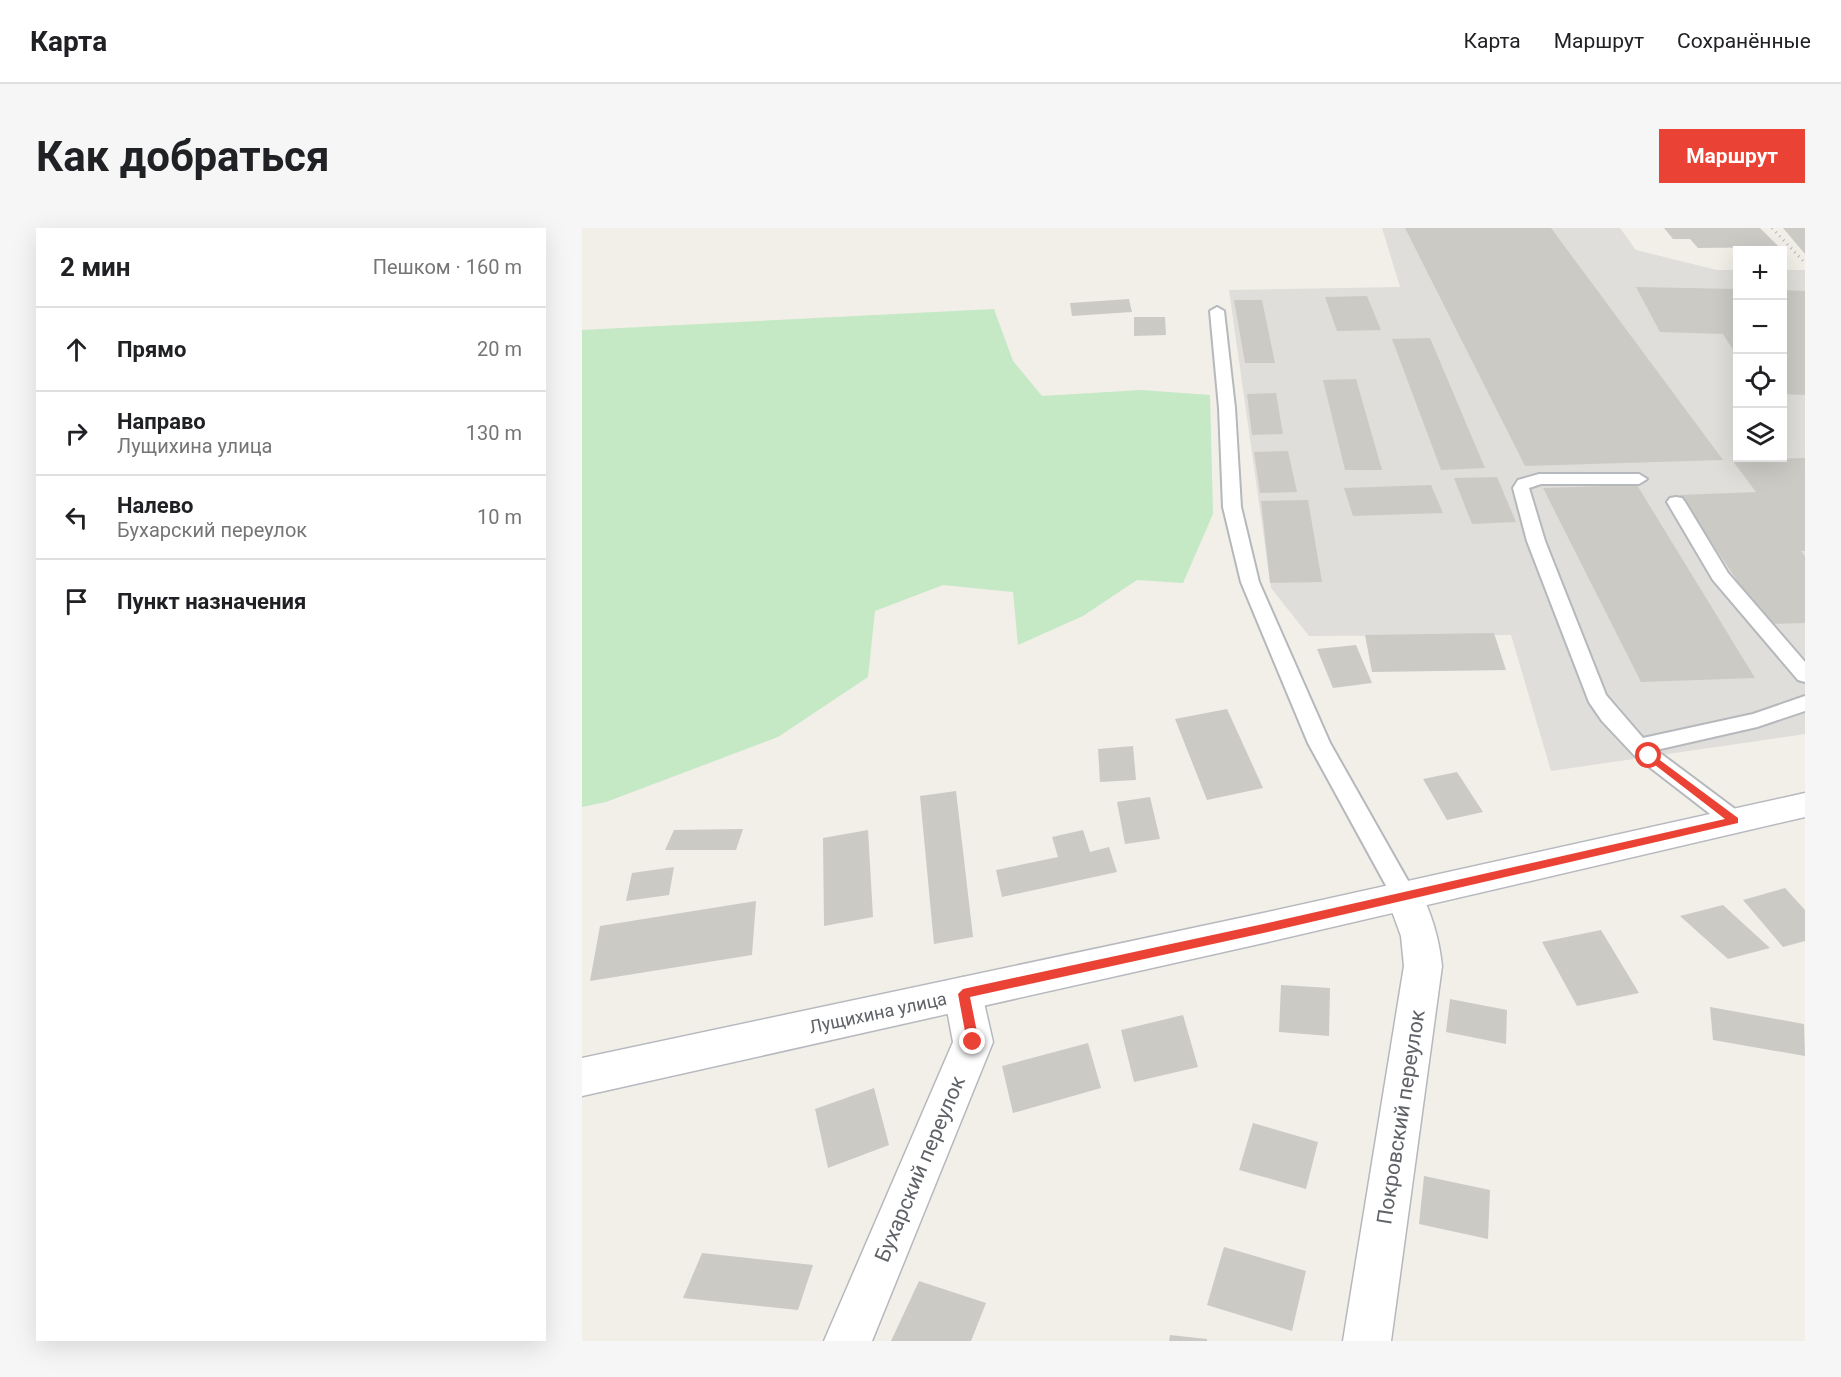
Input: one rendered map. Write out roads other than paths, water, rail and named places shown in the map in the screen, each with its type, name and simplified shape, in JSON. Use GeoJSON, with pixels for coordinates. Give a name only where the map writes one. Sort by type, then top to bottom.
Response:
{"type":"FeatureCollection","features":[{"type":"Feature","properties":{"kind":"street","name":"Лущихина улица"},"geometry":{"type":"LineString","coordinates":[[582,1077],[1805,805]]}},
{"type":"Feature","properties":{"kind":"street","name":"Покровский переулок"},"geometry":{"type":"LineString","coordinates":[[1367,1341],[1424,966],[1420,936],[1404,896]]}},
{"type":"Feature","properties":{"kind":"street","name":"Бухарский переулок"},"geometry":{"type":"LineString","coordinates":[[848,1341],[973,1042],[963,994]]}},
{"type":"Feature","properties":{"kind":"lane"},"geometry":{"type":"LineString","coordinates":[[1217,311],[1227,408],[1232,507],[1250,582],[1319,743],[1404,896]]}},
{"type":"Feature","properties":{"kind":"lane"},"geometry":{"type":"LineString","coordinates":[[1639,479],[1539,479],[1524,484],[1521,488],[1536,541],[1596,698],[1607,715],[1638,746],[1735,821]]}},
{"type":"Feature","properties":{"kind":"lane"},"geometry":{"type":"LineString","coordinates":[[1676,502],[1720,576],[1805,675]]}},
{"type":"Feature","properties":{"kind":"lane"},"geometry":{"type":"LineString","coordinates":[[1638,746],[1757,720],[1805,703]]}},
{"type":"Feature","properties":{"kind":"railway"},"geometry":{"type":"LineString","coordinates":[[1772,228],[1805,263]]}}]}
